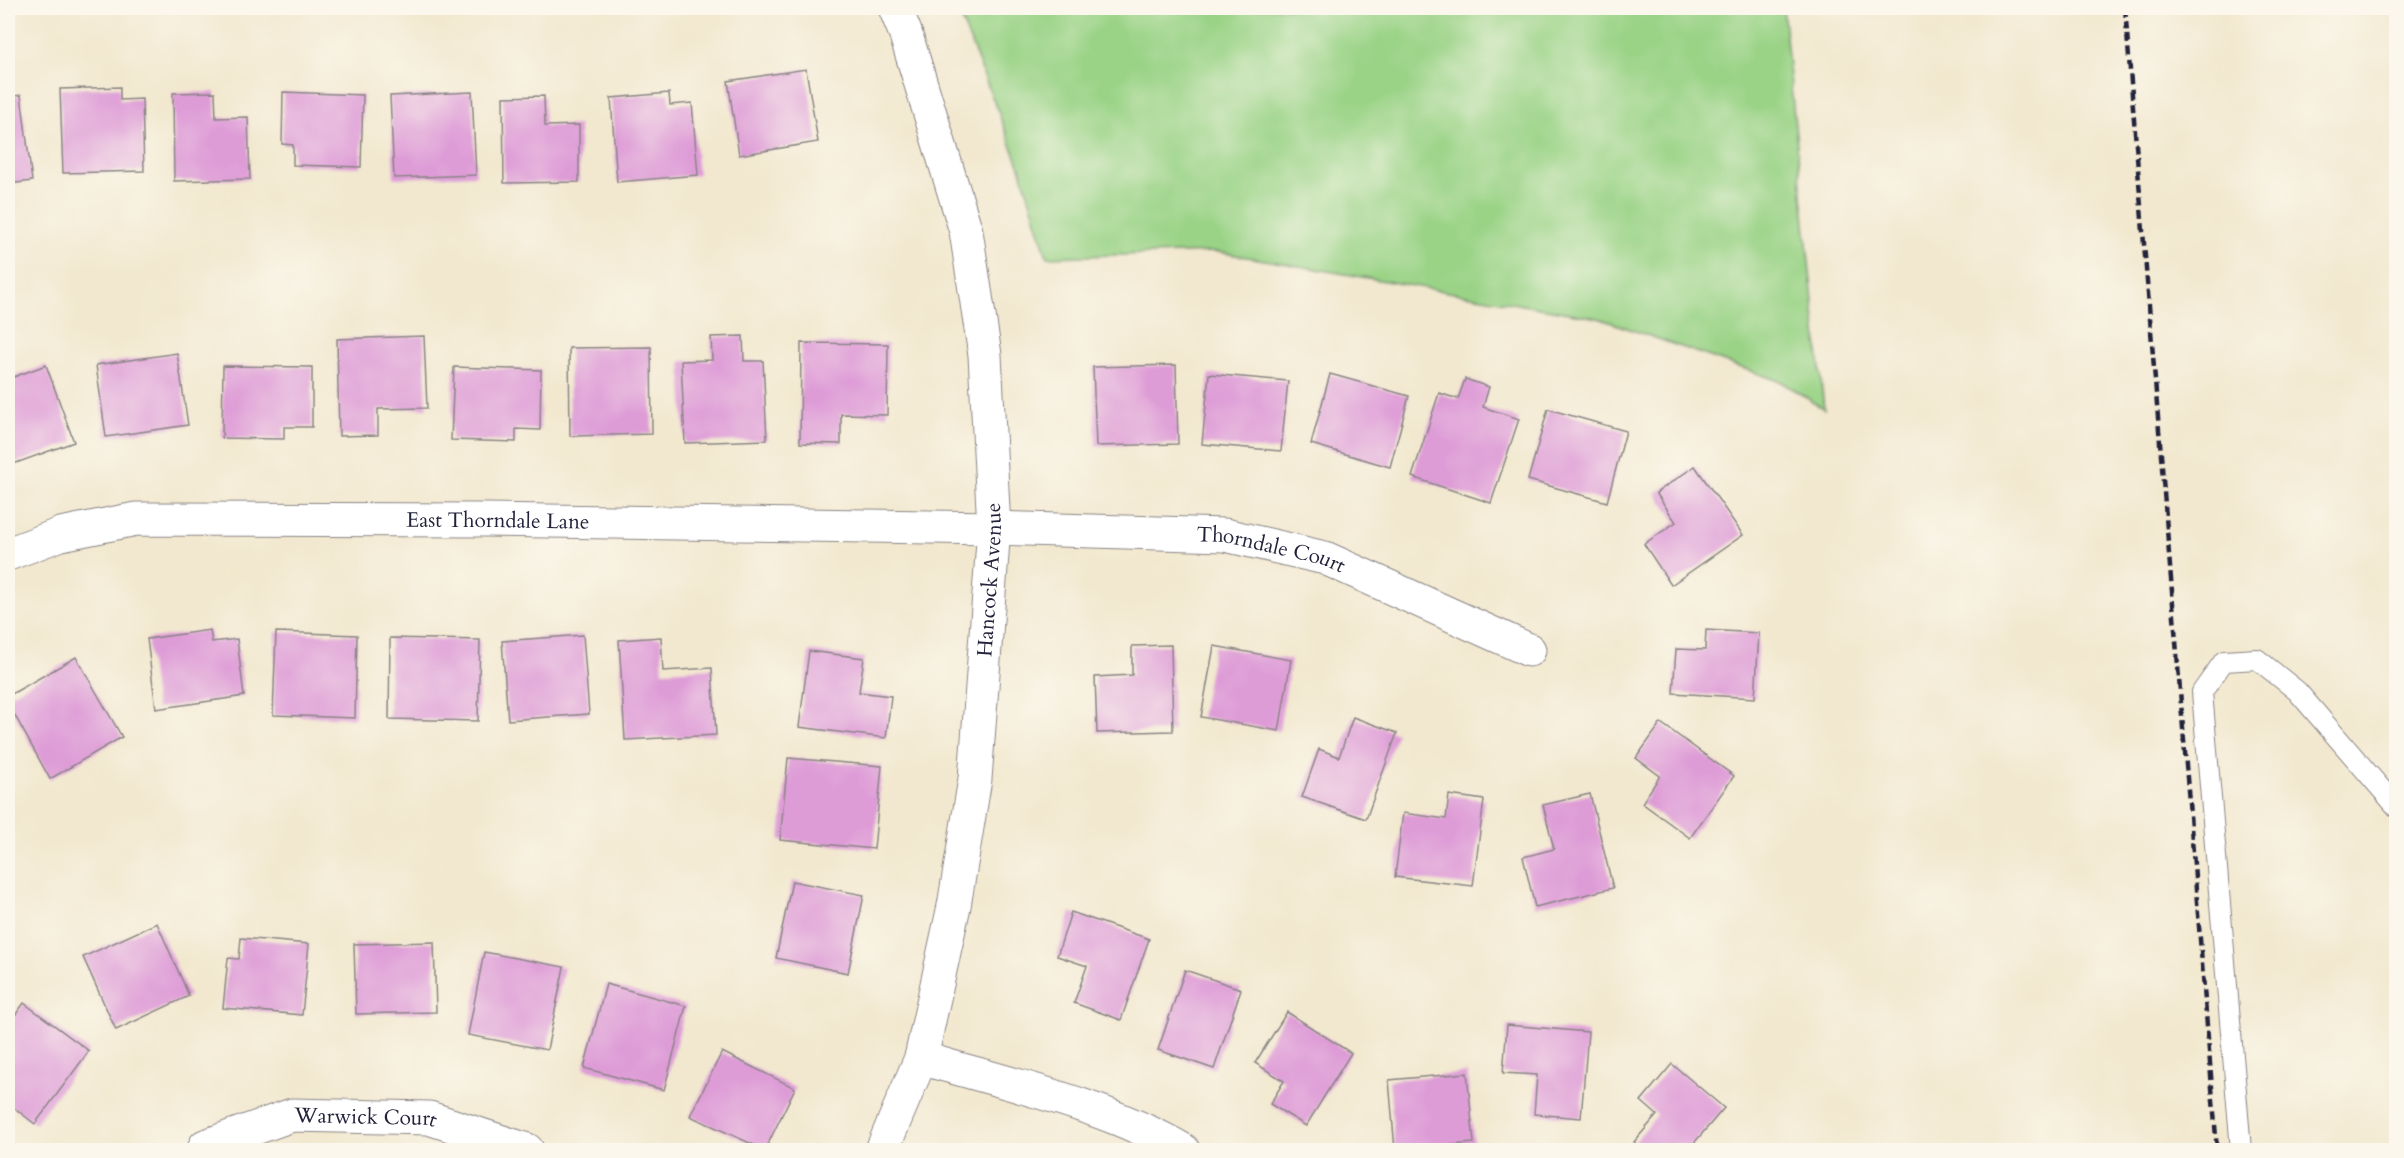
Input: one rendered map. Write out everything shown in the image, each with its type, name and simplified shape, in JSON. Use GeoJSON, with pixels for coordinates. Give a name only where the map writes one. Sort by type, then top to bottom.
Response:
{"type":"FeatureCollection","features":[{"type":"Feature","properties":{"kind":"street","name":"Hancock Avenue"},"geometry":{"type":"LineString","coordinates":[[882,1150],[921,1058],[954,906],[975,779],[994,528],[985,355],[966,231],[909,43],[895,8]]}},
{"type":"Feature","properties":{"kind":"street","name":"East Thorndale Lane"},"geometry":{"type":"LineString","coordinates":[[8,554],[61,534],[136,519],[485,520],[994,528]]}},
{"type":"Feature","properties":{"kind":"street","name":"Thorndale Court"},"geometry":{"type":"LineString","coordinates":[[994,528],[1225,535],[1325,558],[1529,650]]}},
{"type":"Feature","properties":{"kind":"street"},"geometry":{"type":"LineString","coordinates":[[921,1058],[1071,1102],[1163,1139],[1183,1150]]}},
{"type":"Feature","properties":{"kind":"street","name":"Warwick Court"},"geometry":{"type":"LineString","coordinates":[[205,1146],[292,1115],[429,1118],[527,1150]]}},
{"type":"Feature","properties":{"kind":"lane"},"geometry":{"type":"LineString","coordinates":[[2241,1150],[2202,692],[2224,661],[2257,659],[2297,691],[2397,806]]}},
{"type":"Feature","properties":{"kind":"green space"},"geometry":{"type":"Polygon","coordinates":[[[957,8],[1783,8],[1824,409],[1782,382],[1598,318],[1218,252],[1047,257],[1020,167],[957,8]]]}},
{"type":"Feature","properties":{"kind":"building"},"geometry":{"type":"Polygon","coordinates":[[[806,69],[818,142],[739,155],[728,81],[806,69]]]}},
{"type":"Feature","properties":{"kind":"building"},"geometry":{"type":"Polygon","coordinates":[[[120,87],[120,100],[142,99],[144,171],[63,173],[60,89],[120,87]]]}},
{"type":"Feature","properties":{"kind":"building"},"geometry":{"type":"Polygon","coordinates":[[[215,92],[216,118],[248,117],[250,179],[174,181],[173,93],[215,92]]]}},
{"type":"Feature","properties":{"kind":"building"},"geometry":{"type":"Polygon","coordinates":[[[283,92],[363,95],[361,167],[293,165],[293,145],[282,144],[283,92]]]}},
{"type":"Feature","properties":{"kind":"building"},"geometry":{"type":"Polygon","coordinates":[[[472,92],[476,175],[394,178],[390,96],[472,92]]]}},
{"type":"Feature","properties":{"kind":"building"},"geometry":{"type":"Polygon","coordinates":[[[669,93],[670,105],[692,103],[698,175],[617,182],[611,98],[669,93]]]}},
{"type":"Feature","properties":{"kind":"building"},"geometry":{"type":"Polygon","coordinates":[[[21,95],[32,181],[8,184],[8,97],[21,95]]]}},
{"type":"Feature","properties":{"kind":"building"},"geometry":{"type":"Polygon","coordinates":[[[544,96],[545,126],[579,125],[579,182],[504,183],[503,97],[544,96]]]}},
{"type":"Feature","properties":{"kind":"building"},"geometry":{"type":"Polygon","coordinates":[[[424,336],[427,408],[378,409],[378,435],[339,436],[337,339],[424,336]]]}},
{"type":"Feature","properties":{"kind":"building"},"geometry":{"type":"Polygon","coordinates":[[[743,336],[744,361],[763,361],[767,440],[685,443],[681,361],[712,360],[711,337],[743,336]]]}},
{"type":"Feature","properties":{"kind":"building"},"geometry":{"type":"Polygon","coordinates":[[[801,343],[888,344],[887,415],[841,414],[841,444],[800,443],[801,343]]]}},
{"type":"Feature","properties":{"kind":"building"},"geometry":{"type":"Polygon","coordinates":[[[651,347],[652,434],[570,436],[569,348],[651,347]]]}},
{"type":"Feature","properties":{"kind":"building"},"geometry":{"type":"Polygon","coordinates":[[[177,353],[188,425],[106,437],[96,365],[177,353]]]}},
{"type":"Feature","properties":{"kind":"building"},"geometry":{"type":"Polygon","coordinates":[[[46,365],[74,442],[8,466],[8,379],[46,365]]]}},
{"type":"Feature","properties":{"kind":"building"},"geometry":{"type":"Polygon","coordinates":[[[1176,365],[1178,444],[1096,446],[1093,367],[1176,365]]]}},
{"type":"Feature","properties":{"kind":"building"},"geometry":{"type":"Polygon","coordinates":[[[223,366],[312,367],[312,427],[284,427],[284,439],[222,438],[223,366]]]}},
{"type":"Feature","properties":{"kind":"building"},"geometry":{"type":"Polygon","coordinates":[[[454,367],[541,370],[540,430],[516,429],[516,442],[451,440],[454,367]]]}},
{"type":"Feature","properties":{"kind":"building"},"geometry":{"type":"Polygon","coordinates":[[[1209,374],[1288,381],[1281,451],[1202,444],[1209,374]]]}},
{"type":"Feature","properties":{"kind":"building"},"geometry":{"type":"Polygon","coordinates":[[[1330,374],[1409,396],[1390,467],[1311,444],[1330,374]]]}},
{"type":"Feature","properties":{"kind":"building"},"geometry":{"type":"Polygon","coordinates":[[[1465,379],[1489,387],[1483,407],[1519,419],[1491,503],[1412,477],[1439,393],[1458,399],[1465,379]]]}},
{"type":"Feature","properties":{"kind":"building"},"geometry":{"type":"Polygon","coordinates":[[[1548,409],[1626,431],[1607,502],[1528,480],[1548,409]]]}},
{"type":"Feature","properties":{"kind":"building"},"geometry":{"type":"Polygon","coordinates":[[[1695,466],[1743,535],[1671,585],[1644,544],[1676,522],[1656,493],[1695,466]]]}},
{"type":"Feature","properties":{"kind":"building"},"geometry":{"type":"Polygon","coordinates":[[[210,630],[212,642],[237,639],[244,696],[156,709],[147,639],[210,630]]]}},
{"type":"Feature","properties":{"kind":"building"},"geometry":{"type":"Polygon","coordinates":[[[1706,630],[1759,633],[1755,698],[1673,693],[1676,649],[1705,650],[1706,630]]]}},
{"type":"Feature","properties":{"kind":"building"},"geometry":{"type":"Polygon","coordinates":[[[276,632],[357,635],[355,718],[273,715],[276,632]]]}},
{"type":"Feature","properties":{"kind":"building"},"geometry":{"type":"Polygon","coordinates":[[[583,635],[589,714],[508,720],[502,641],[583,635]]]}},
{"type":"Feature","properties":{"kind":"building"},"geometry":{"type":"Polygon","coordinates":[[[661,637],[663,671],[712,668],[716,735],[625,740],[619,640],[661,637]]]}},
{"type":"Feature","properties":{"kind":"building"},"geometry":{"type":"Polygon","coordinates":[[[390,638],[480,640],[478,721],[389,719],[390,638]]]}},
{"type":"Feature","properties":{"kind":"building"},"geometry":{"type":"Polygon","coordinates":[[[1171,645],[1173,731],[1097,733],[1095,677],[1132,675],[1132,646],[1171,645]]]}},
{"type":"Feature","properties":{"kind":"building"},"geometry":{"type":"Polygon","coordinates":[[[1214,646],[1291,660],[1279,731],[1201,717],[1214,646]]]}},
{"type":"Feature","properties":{"kind":"building"},"geometry":{"type":"Polygon","coordinates":[[[809,651],[864,658],[859,692],[891,696],[886,738],[799,727],[809,651]]]}},
{"type":"Feature","properties":{"kind":"building"},"geometry":{"type":"Polygon","coordinates":[[[76,657],[122,737],[50,779],[8,703],[8,696],[76,657]]]}},
{"type":"Feature","properties":{"kind":"building"},"geometry":{"type":"Polygon","coordinates":[[[1353,717],[1397,733],[1366,819],[1302,797],[1319,749],[1339,757],[1353,717]]]}},
{"type":"Feature","properties":{"kind":"building"},"geometry":{"type":"Polygon","coordinates":[[[1661,723],[1734,776],[1690,838],[1642,803],[1660,776],[1636,758],[1661,723]]]}},
{"type":"Feature","properties":{"kind":"building"},"geometry":{"type":"Polygon","coordinates":[[[788,758],[882,766],[874,849],[780,840],[788,758]]]}},
{"type":"Feature","properties":{"kind":"building"},"geometry":{"type":"Polygon","coordinates":[[[1590,794],[1613,888],[1535,907],[1523,857],[1554,849],[1543,805],[1590,794]]]}},
{"type":"Feature","properties":{"kind":"building"},"geometry":{"type":"Polygon","coordinates":[[[1449,795],[1484,800],[1473,886],[1395,877],[1403,813],[1446,819],[1449,795]]]}},
{"type":"Feature","properties":{"kind":"building"},"geometry":{"type":"Polygon","coordinates":[[[792,881],[864,895],[848,973],[776,958],[792,881]]]}},
{"type":"Feature","properties":{"kind":"building"},"geometry":{"type":"Polygon","coordinates":[[[1071,912],[1149,939],[1121,1020],[1074,1003],[1087,966],[1057,956],[1071,912]]]}},
{"type":"Feature","properties":{"kind":"building"},"geometry":{"type":"Polygon","coordinates":[[[157,923],[189,996],[116,1030],[83,957],[157,923]]]}},
{"type":"Feature","properties":{"kind":"building"},"geometry":{"type":"Polygon","coordinates":[[[241,938],[309,944],[302,1015],[223,1008],[228,958],[239,959],[241,938]]]}},
{"type":"Feature","properties":{"kind":"building"},"geometry":{"type":"Polygon","coordinates":[[[434,942],[436,1012],[356,1014],[354,944],[434,942]]]}},
{"type":"Feature","properties":{"kind":"building"},"geometry":{"type":"Polygon","coordinates":[[[484,952],[564,967],[547,1050],[468,1035],[484,952]]]}},
{"type":"Feature","properties":{"kind":"building"},"geometry":{"type":"Polygon","coordinates":[[[1185,970],[1241,989],[1214,1069],[1158,1050],[1185,970]]]}},
{"type":"Feature","properties":{"kind":"building"},"geometry":{"type":"Polygon","coordinates":[[[606,984],[686,1006],[664,1090],[584,1068],[606,984]]]}},
{"type":"Feature","properties":{"kind":"building"},"geometry":{"type":"Polygon","coordinates":[[[24,1003],[89,1051],[35,1124],[8,1103],[8,1025],[24,1003]]]}},
{"type":"Feature","properties":{"kind":"building"},"geometry":{"type":"Polygon","coordinates":[[[1287,1012],[1351,1053],[1306,1126],[1270,1104],[1284,1081],[1255,1063],[1287,1012]]]}},
{"type":"Feature","properties":{"kind":"building"},"geometry":{"type":"Polygon","coordinates":[[[1507,1025],[1588,1032],[1581,1118],[1534,1114],[1537,1075],[1503,1073],[1507,1025]]]}},
{"type":"Feature","properties":{"kind":"building"},"geometry":{"type":"Polygon","coordinates":[[[722,1052],[795,1088],[765,1150],[690,1116],[722,1052]]]}},
{"type":"Feature","properties":{"kind":"building"},"geometry":{"type":"Polygon","coordinates":[[[1672,1064],[1724,1108],[1688,1150],[1644,1150],[1634,1142],[1657,1115],[1641,1101],[1672,1064]]]}},
{"type":"Feature","properties":{"kind":"building"},"geometry":{"type":"Polygon","coordinates":[[[1467,1073],[1474,1143],[1395,1150],[1389,1080],[1467,1073]]]}},
{"type":"Feature","properties":{"kind":"railway"},"geometry":{"type":"LineString","coordinates":[[2125,8],[2217,1150]]}}]}
